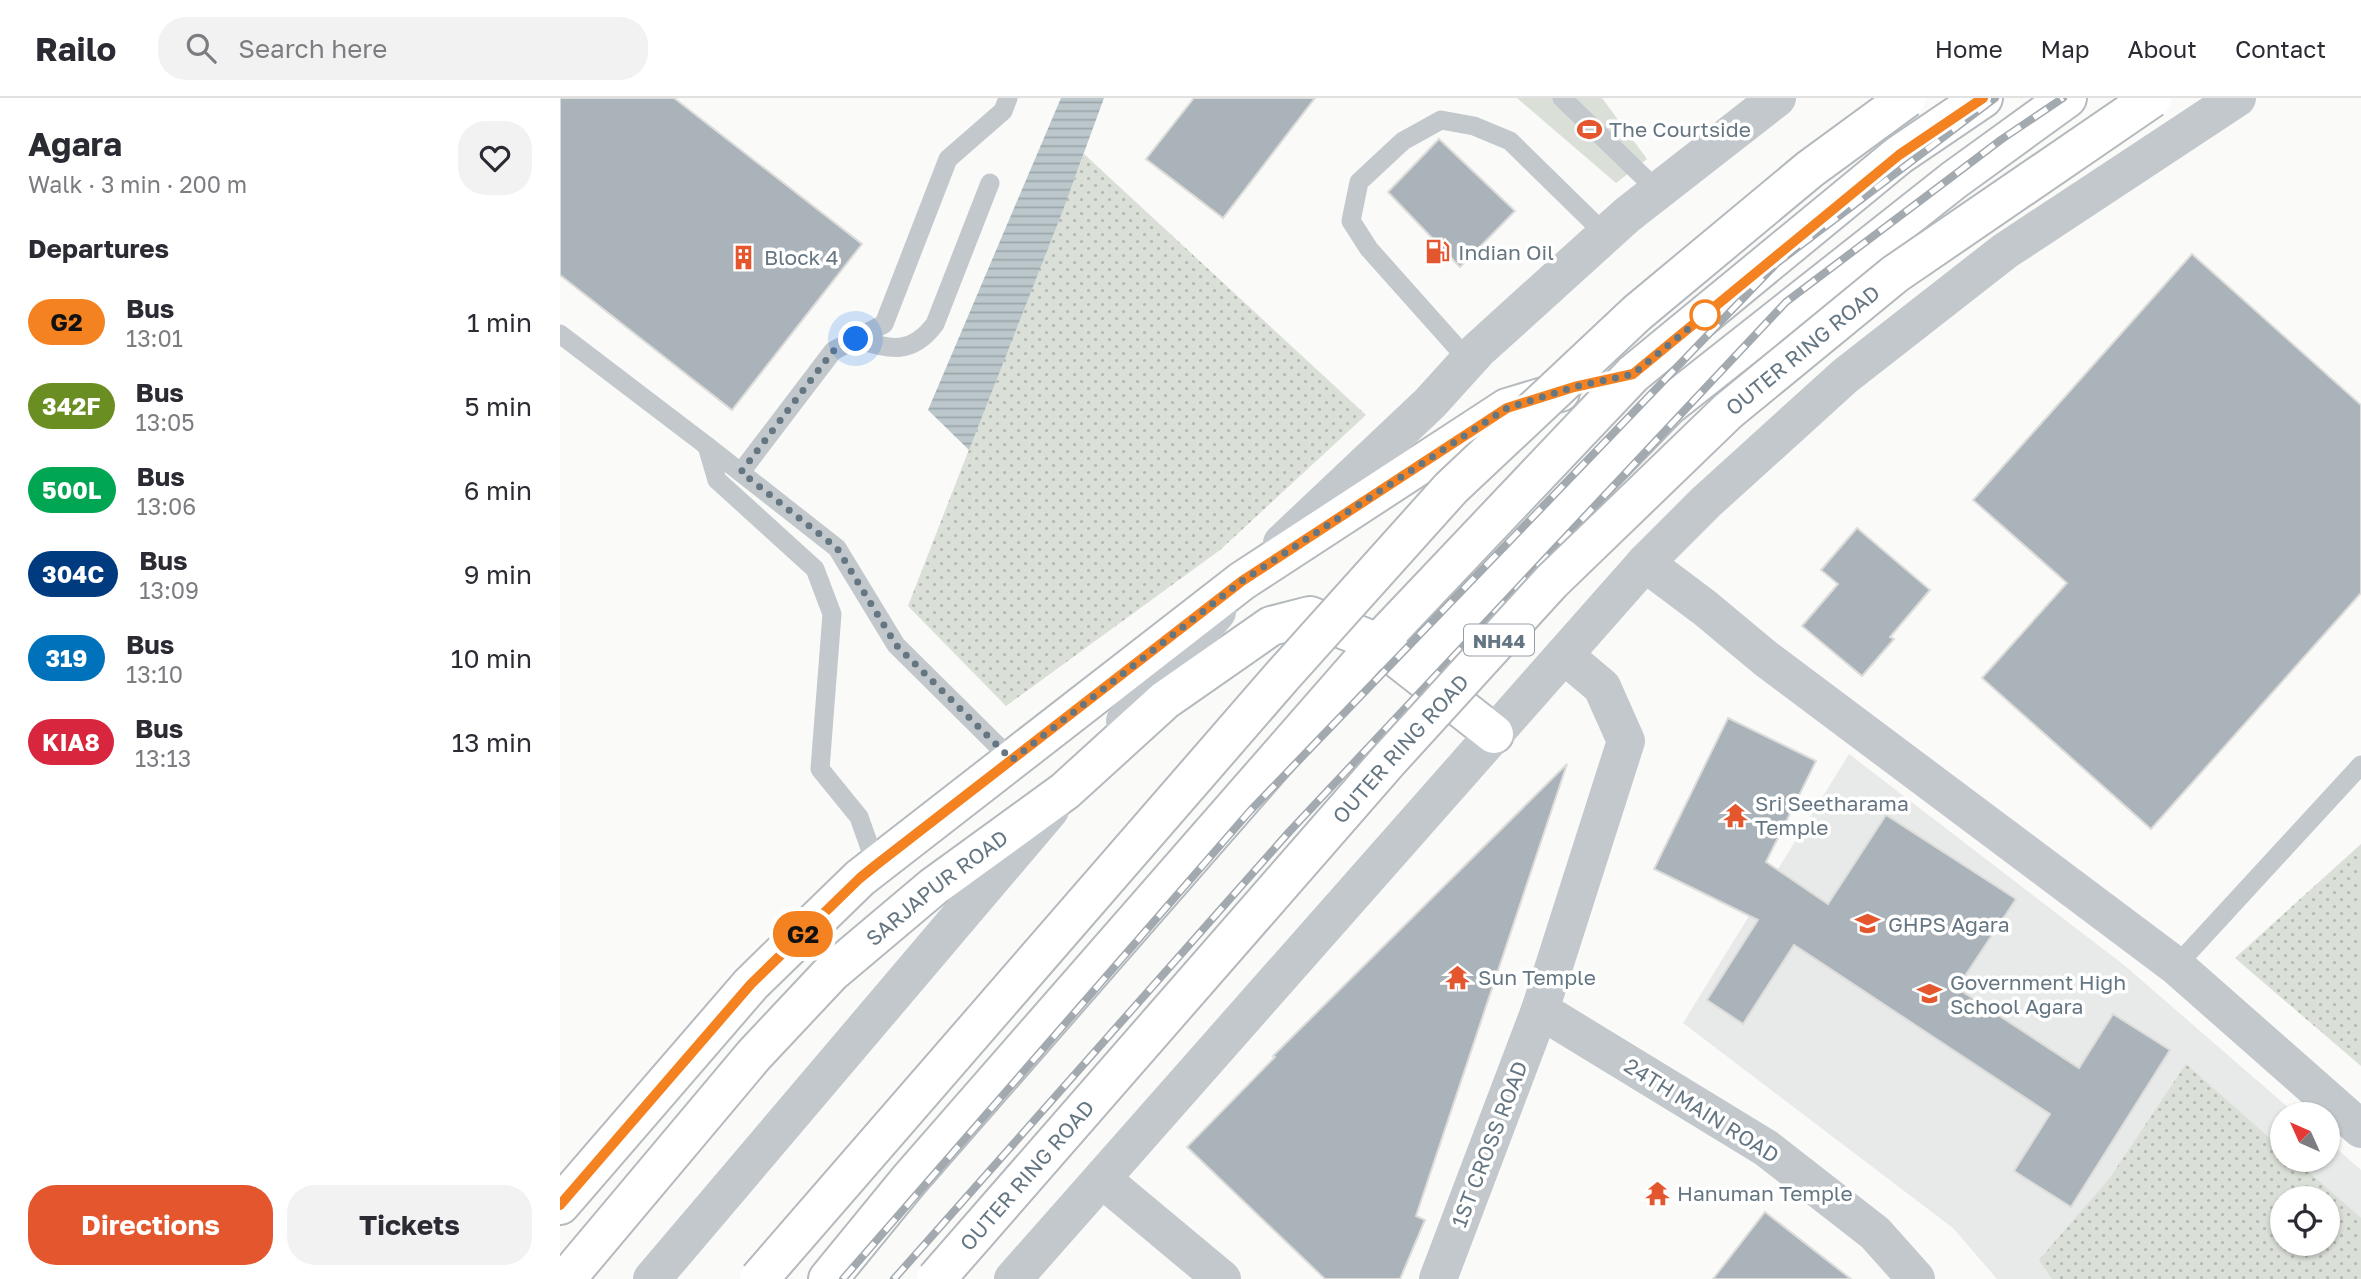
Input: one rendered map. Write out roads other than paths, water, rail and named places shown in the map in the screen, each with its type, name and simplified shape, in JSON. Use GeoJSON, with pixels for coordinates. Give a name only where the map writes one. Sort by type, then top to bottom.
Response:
{"type":"FeatureCollection","features":[{"type":"Feature","properties":{"kind":"main road"},"geometry":{"type":"LineString","coordinates":[[759,1279],[1284,674],[1451,488],[1637,313],[1810,169],[1907,98]]}},
{"type":"Feature","properties":{"kind":"main road"},"geometry":{"type":"LineString","coordinates":[[828,1279],[909,1180],[1378,643],[1633,374],[1899,155],[1983,98]]}},
{"type":"Feature","properties":{"kind":"main road"},"geometry":{"type":"LineString","coordinates":[[1413,670],[1668,406],[1944,188],[2067,98]]}},
{"type":"Feature","properties":{"kind":"main road","name":"OUTER RING ROAD"},"geometry":{"type":"LineString","coordinates":[[936,1279],[1388,761],[1571,563],[1728,411],[1895,274],[2152,98]]}},
{"type":"Feature","properties":{"kind":"main road"},"geometry":{"type":"LineString","coordinates":[[560,1205],[751,984],[860,878],[1242,581],[1507,408],[1574,387],[1633,374]]}},
{"type":"Feature","properties":{"kind":"main road","name":"SARJAPUR ROAD"},"geometry":{"type":"LineString","coordinates":[[566,1279],[754,1055],[831,973],[933,887],[1065,791],[1165,700],[1271,626],[1310,616],[1378,643],[1494,734]]}},
{"type":"Feature","properties":{"kind":"street"},"geometry":{"type":"LineString","coordinates":[[652,1279],[1242,581],[1430,403],[1468,360],[1606,234],[1777,98]]}},
{"type":"Feature","properties":{"kind":"street"},"geometry":{"type":"LineString","coordinates":[[1013,1279],[1645,563],[1706,502],[1835,385],[2005,251],[2237,98]]}},
{"type":"Feature","properties":{"kind":"street"},"geometry":{"type":"LineString","coordinates":[[1645,563],[1776,666],[2176,966],[2361,1129]]}},
{"type":"Feature","properties":{"kind":"street","name":"1ST CROSS ROAD"},"geometry":{"type":"LineString","coordinates":[[1438,1279],[1540,1010],[1626,741],[1602,687],[1564,655]]}},
{"type":"Feature","properties":{"kind":"street","name":"24TH MAIN ROAD"},"geometry":{"type":"LineString","coordinates":[[1540,1010],[1766,1148],[1875,1233],[1916,1279]]}},
{"type":"Feature","properties":{"kind":"street"},"geometry":{"type":"LineString","coordinates":[[1102,1179],[1222,1279]]}},
{"type":"Feature","properties":{"kind":"lane"},"geometry":{"type":"LineString","coordinates":[[741,472],[833,351],[884,324],[948,159],[1003,111],[1008,98]]}},
{"type":"Feature","properties":{"kind":"lane"},"geometry":{"type":"LineString","coordinates":[[1562,98],[1658,191]]}},
{"type":"Feature","properties":{"kind":"lane"},"geometry":{"type":"LineString","coordinates":[[1468,360],[1369,249],[1351,220],[1359,182],[1403,141],[1441,120],[1474,126],[1510,141],[1606,234]]}},
{"type":"Feature","properties":{"kind":"lane"},"geometry":{"type":"LineString","coordinates":[[856,339],[898,348],[912,345],[925,337],[935,324],[990,183]]}},
{"type":"Feature","properties":{"kind":"lane"},"geometry":{"type":"LineString","coordinates":[[560,334],[837,548],[896,645],[1012,760]]}},
{"type":"Feature","properties":{"kind":"lane"},"geometry":{"type":"LineString","coordinates":[[707,446],[717,480],[815,569],[832,614],[820,769],[859,817],[876,865]]}},
{"type":"Feature","properties":{"kind":"lane"},"geometry":{"type":"LineString","coordinates":[[2176,966],[2361,765]]}},
{"type":"Feature","properties":{"kind":"railway"},"geometry":{"type":"LineString","coordinates":[[843,1279],[1250,811],[1777,263],[1995,98]]}},
{"type":"Feature","properties":{"kind":"railway"},"geometry":{"type":"LineString","coordinates":[[894,1279],[1289,832],[1786,302],[2002,139],[2063,98]]}},
{"type":"Feature","properties":{"kind":"place","name":"The Courtside"},"geometry":{"type":"Point","coordinates":[1589,129]}},
{"type":"Feature","properties":{"kind":"place","name":"Indian Oil"},"geometry":{"type":"Point","coordinates":[1438,252]}},
{"type":"Feature","properties":{"kind":"place","name":"Block 4"},"geometry":{"type":"Point","coordinates":[744,257]}},
{"type":"Feature","properties":{"kind":"place","name":"Sri Seetharama Temple"},"geometry":{"type":"Point","coordinates":[1735,815]}},
{"type":"Feature","properties":{"kind":"place","name":"GHPS Agara"},"geometry":{"type":"Point","coordinates":[1868,924]}},
{"type":"Feature","properties":{"kind":"place","name":"Sun Temple"},"geometry":{"type":"Point","coordinates":[1458,977]}},
{"type":"Feature","properties":{"kind":"place","name":"Government High School Agara"},"geometry":{"type":"Point","coordinates":[1930,994]}},
{"type":"Feature","properties":{"kind":"place","name":"Hanuman Temple"},"geometry":{"type":"Point","coordinates":[1657,1193]}}]}
